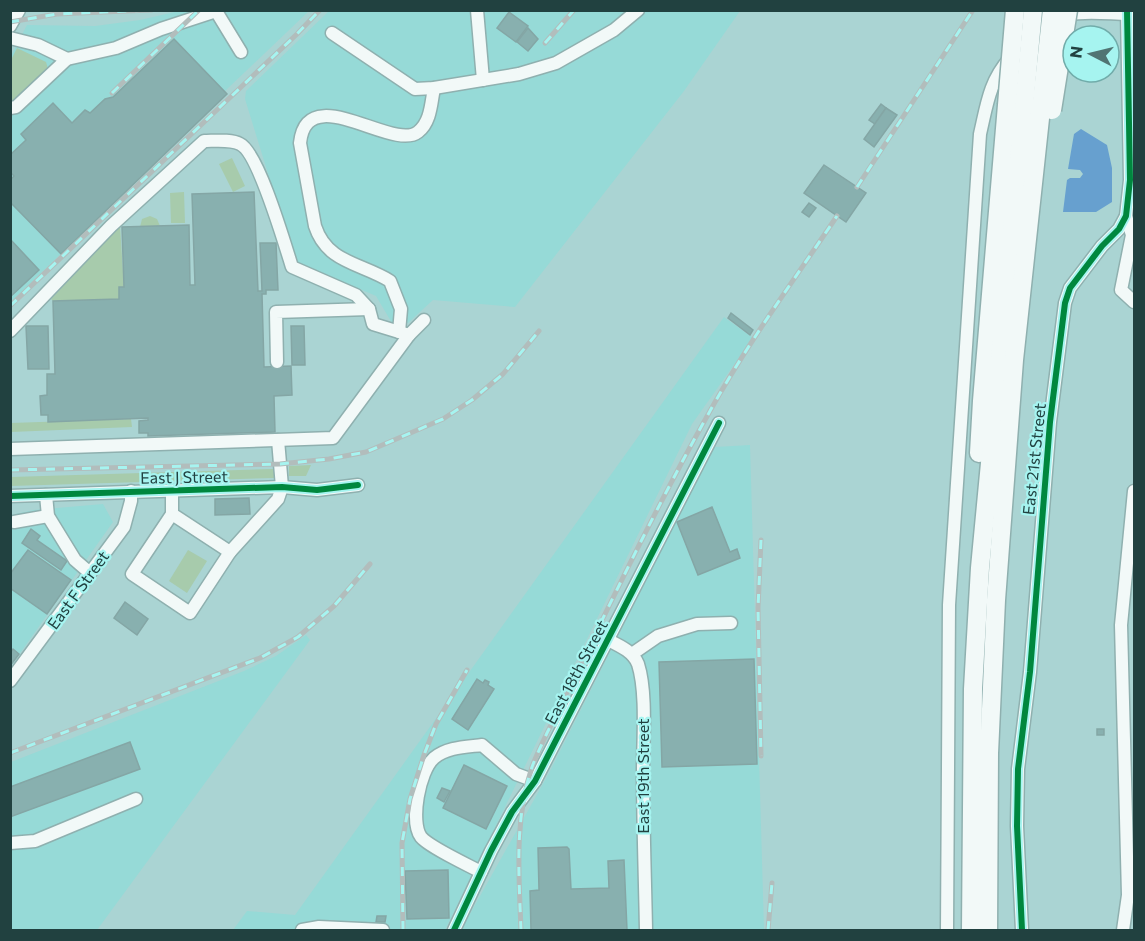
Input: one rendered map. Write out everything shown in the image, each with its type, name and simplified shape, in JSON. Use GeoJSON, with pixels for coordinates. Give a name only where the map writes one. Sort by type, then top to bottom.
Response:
{"type":"FeatureCollection","features":[{"type":"Feature","properties":{"kind":"highway"},"geometry":{"type":"LineString","coordinates":[[1015,10],[1031,108]]}},
{"type":"Feature","properties":{"kind":"highway"},"geometry":{"type":"LineString","coordinates":[[987,930],[989,753],[996,600],[1014,360],[1024,280],[1033,10]]}},
{"type":"Feature","properties":{"kind":"highway"},"geometry":{"type":"LineString","coordinates":[[971,930],[972,700],[980,568],[980,435],[1031,108],[1052,10]]}},
{"type":"Feature","properties":{"kind":"highway"},"geometry":{"type":"LineString","coordinates":[[1031,108],[1068,10]]}},
{"type":"Feature","properties":{"kind":"street"},"geometry":{"type":"LineString","coordinates":[[10,26],[19,10]]}},
{"type":"Feature","properties":{"kind":"street"},"geometry":{"type":"LineString","coordinates":[[477,10],[483,80]]}},
{"type":"Feature","properties":{"kind":"street"},"geometry":{"type":"LineString","coordinates":[[332,33],[416,89],[434,88],[519,74],[556,63],[614,30],[638,10]]}},
{"type":"Feature","properties":{"kind":"street"},"geometry":{"type":"LineString","coordinates":[[10,108],[16,107],[67,59],[116,48],[160,29],[216,11],[242,52]]}},
{"type":"Feature","properties":{"kind":"street"},"geometry":{"type":"LineString","coordinates":[[947,930],[949,605],[980,134],[990,88],[999,70],[1040,25],[1060,15],[1127,12],[1130,180],[1126,216],[1132,235],[1121,290],[1134,302]]}},
{"type":"Feature","properties":{"kind":"street"},"geometry":{"type":"LineString","coordinates":[[10,38],[38,45],[67,59]]}},
{"type":"Feature","properties":{"kind":"street"},"geometry":{"type":"LineString","coordinates":[[404,334],[401,309],[390,281],[331,252],[318,238],[309,195],[301,136],[312,120],[326,117],[352,120],[396,135],[416,134],[430,113],[434,88]]}},
{"type":"Feature","properties":{"kind":"street"},"geometry":{"type":"LineString","coordinates":[[10,331],[111,226],[204,141],[240,143],[248,150],[262,179],[292,267],[356,295],[369,309],[373,324],[404,334]]}},
{"type":"Feature","properties":{"kind":"street","name":"East 21st Street"},"geometry":{"type":"LineString","coordinates":[[1022,930],[1017,826],[1018,770],[1030,672],[1050,422],[1065,303],[1070,288],[1102,246],[1119,229],[1126,216]]}},
{"type":"Feature","properties":{"kind":"street"},"geometry":{"type":"LineString","coordinates":[[277,362],[276,312],[369,309]]}},
{"type":"Feature","properties":{"kind":"street"},"geometry":{"type":"LineString","coordinates":[[10,449],[333,438],[404,334],[424,320]]}},
{"type":"Feature","properties":{"kind":"street","name":"East 18th Street"},"geometry":{"type":"LineString","coordinates":[[454,930],[512,812],[535,781],[606,639],[622,615],[718,423]]}},
{"type":"Feature","properties":{"kind":"street"},"geometry":{"type":"LineString","coordinates":[[172,491],[172,514],[132,574],[190,613],[230,552],[278,499],[282,487],[278,440]]}},
{"type":"Feature","properties":{"kind":"street","name":"East J Street"},"geometry":{"type":"LineString","coordinates":[[10,496],[282,487],[317,490],[358,485]]}},
{"type":"Feature","properties":{"kind":"street","name":"East F Street"},"geometry":{"type":"LineString","coordinates":[[10,681],[124,527],[131,501],[131,491]]}},
{"type":"Feature","properties":{"kind":"street"},"geometry":{"type":"LineString","coordinates":[[1123,930],[1131,895],[1121,625],[1134,491]]}},
{"type":"Feature","properties":{"kind":"street"},"geometry":{"type":"LineString","coordinates":[[46,495],[48,516],[75,560],[90,573]]}},
{"type":"Feature","properties":{"kind":"street"},"geometry":{"type":"LineString","coordinates":[[172,514],[230,552]]}},
{"type":"Feature","properties":{"kind":"street"},"geometry":{"type":"LineString","coordinates":[[14,522],[48,516]]}},
{"type":"Feature","properties":{"kind":"street"},"geometry":{"type":"LineString","coordinates":[[606,639],[632,654],[658,636],[697,624],[731,623]]}},
{"type":"Feature","properties":{"kind":"street","name":"East 19th Street"},"geometry":{"type":"LineString","coordinates":[[632,654],[640,676],[643,710],[646,930]]}},
{"type":"Feature","properties":{"kind":"street"},"geometry":{"type":"LineString","coordinates":[[481,872],[423,840],[417,830],[417,805],[422,779],[433,759],[452,749],[482,745],[516,774],[535,781]]}},
{"type":"Feature","properties":{"kind":"street"},"geometry":{"type":"LineString","coordinates":[[10,843],[35,841],[136,799]]}},
{"type":"Feature","properties":{"kind":"street"},"geometry":{"type":"LineString","coordinates":[[302,930],[319,927],[382,930]]}},
{"type":"Feature","properties":{"kind":"shaded area"},"geometry":{"type":"Polygon","coordinates":[[[179,11],[309,11],[225,91],[227,94],[11,302],[11,56],[27,25],[95,26],[140,20],[179,11]]]}},
{"type":"Feature","properties":{"kind":"shaded area"},"geometry":{"type":"Polygon","coordinates":[[[329,11],[740,11],[684,91],[515,307],[433,300],[408,323],[392,323],[376,296],[295,261],[245,99],[246,91],[329,11]]]}},
{"type":"Feature","properties":{"kind":"shaded area"},"geometry":{"type":"Polygon","coordinates":[[[1081,129],[1107,145],[1112,168],[1112,202],[1096,212],[1063,212],[1067,180],[1080,178],[1083,174],[1080,170],[1068,169],[1074,134],[1081,129]]]}},
{"type":"Feature","properties":{"kind":"shaded area"},"geometry":{"type":"Polygon","coordinates":[[[724,317],[753,338],[692,424],[445,930],[233,930],[247,911],[295,915],[724,317]]]}},
{"type":"Feature","properties":{"kind":"shaded area"},"geometry":{"type":"Polygon","coordinates":[[[750,445],[764,930],[461,930],[549,773],[715,447],[750,445]]]}},
{"type":"Feature","properties":{"kind":"shaded area"},"geometry":{"type":"Polygon","coordinates":[[[103,504],[113,522],[11,666],[11,515],[34,510],[103,504]]]}},
{"type":"Feature","properties":{"kind":"shaded area"},"geometry":{"type":"Polygon","coordinates":[[[306,635],[310,640],[97,930],[11,930],[11,762],[244,671],[276,656],[306,635]]]}},
{"type":"Feature","properties":{"kind":"green space"},"geometry":{"type":"Polygon","coordinates":[[[17,48],[46,62],[48,69],[16,100],[11,102],[11,60],[17,48]]]}},
{"type":"Feature","properties":{"kind":"green space"},"geometry":{"type":"Polygon","coordinates":[[[232,158],[245,186],[233,192],[219,164],[232,158]]]}},
{"type":"Feature","properties":{"kind":"green space"},"geometry":{"type":"Polygon","coordinates":[[[184,192],[185,223],[171,223],[170,193],[184,192]]]}},
{"type":"Feature","properties":{"kind":"green space"},"geometry":{"type":"Polygon","coordinates":[[[150,216],[157,219],[160,226],[140,227],[142,219],[150,216]]]}},
{"type":"Feature","properties":{"kind":"green space"},"geometry":{"type":"Polygon","coordinates":[[[120,226],[124,287],[119,287],[119,299],[53,301],[51,299],[120,226]]]}},
{"type":"Feature","properties":{"kind":"green space"},"geometry":{"type":"Polygon","coordinates":[[[131,419],[132,427],[11,432],[10,423],[131,419]]]}},
{"type":"Feature","properties":{"kind":"green space"},"geometry":{"type":"Polygon","coordinates":[[[311,465],[306,476],[289,476],[289,466],[311,465]]]}},
{"type":"Feature","properties":{"kind":"green space"},"geometry":{"type":"Polygon","coordinates":[[[274,469],[274,478],[11,486],[11,477],[274,469]]]}},
{"type":"Feature","properties":{"kind":"green space"},"geometry":{"type":"Polygon","coordinates":[[[188,550],[207,561],[187,593],[169,581],[188,550]]]}},
{"type":"Feature","properties":{"kind":"building"},"geometry":{"type":"Polygon","coordinates":[[[509,12],[528,26],[516,42],[497,28],[509,12]]]}},
{"type":"Feature","properties":{"kind":"building"},"geometry":{"type":"Polygon","coordinates":[[[528,28],[538,39],[528,51],[517,42],[528,28]]]}},
{"type":"Feature","properties":{"kind":"building"},"geometry":{"type":"Polygon","coordinates":[[[174,39],[227,94],[61,254],[10,202],[10,180],[14,176],[10,172],[10,155],[26,140],[21,134],[53,103],[72,123],[85,110],[90,113],[105,99],[113,97],[174,39]]]}},
{"type":"Feature","properties":{"kind":"building"},"geometry":{"type":"Polygon","coordinates":[[[881,104],[886,108],[875,124],[869,120],[881,104]]]}},
{"type":"Feature","properties":{"kind":"building"},"geometry":{"type":"Polygon","coordinates":[[[886,108],[897,115],[874,147],[864,139],[886,108]]]}},
{"type":"Feature","properties":{"kind":"building"},"geometry":{"type":"Polygon","coordinates":[[[824,165],[866,193],[846,222],[804,193],[824,165]]]}},
{"type":"Feature","properties":{"kind":"building"},"geometry":{"type":"Polygon","coordinates":[[[254,192],[258,291],[262,291],[260,243],[276,243],[278,290],[266,290],[266,294],[262,294],[264,367],[291,366],[292,395],[274,396],[275,432],[148,436],[148,433],[139,433],[139,421],[148,420],[148,418],[48,422],[48,415],[41,415],[40,396],[47,395],[47,374],[55,374],[53,301],[119,299],[119,287],[124,287],[122,227],[189,225],[190,285],[195,285],[192,194],[254,192]]]}},
{"type":"Feature","properties":{"kind":"building"},"geometry":{"type":"Polygon","coordinates":[[[809,203],[816,208],[809,217],[802,212],[809,203]]]}},
{"type":"Feature","properties":{"kind":"building"},"geometry":{"type":"Polygon","coordinates":[[[10,239],[39,270],[10,297],[10,239]]]}},
{"type":"Feature","properties":{"kind":"building"},"geometry":{"type":"Polygon","coordinates":[[[731,313],[753,330],[750,335],[728,318],[731,313]]]}},
{"type":"Feature","properties":{"kind":"building"},"geometry":{"type":"Polygon","coordinates":[[[26,326],[48,326],[49,369],[28,369],[26,326]]]}},
{"type":"Feature","properties":{"kind":"building"},"geometry":{"type":"Polygon","coordinates":[[[291,326],[304,326],[305,365],[292,365],[291,326]]]}},
{"type":"Feature","properties":{"kind":"building"},"geometry":{"type":"Polygon","coordinates":[[[249,498],[250,514],[215,515],[215,499],[249,498]]]}},
{"type":"Feature","properties":{"kind":"building"},"geometry":{"type":"Polygon","coordinates":[[[712,507],[730,552],[737,549],[740,558],[698,575],[677,522],[712,507]]]}},
{"type":"Feature","properties":{"kind":"building"},"geometry":{"type":"Polygon","coordinates":[[[31,529],[40,536],[37,540],[67,561],[61,570],[22,543],[31,529]]]}},
{"type":"Feature","properties":{"kind":"building"},"geometry":{"type":"Polygon","coordinates":[[[28,550],[71,580],[47,614],[10,588],[10,574],[28,550]]]}},
{"type":"Feature","properties":{"kind":"building"},"geometry":{"type":"Polygon","coordinates":[[[125,602],[148,619],[137,635],[114,618],[125,602]]]}},
{"type":"Feature","properties":{"kind":"building"},"geometry":{"type":"Polygon","coordinates":[[[13,649],[19,654],[10,666],[10,653],[13,649]]]}},
{"type":"Feature","properties":{"kind":"building"},"geometry":{"type":"Polygon","coordinates":[[[754,659],[757,764],[662,767],[659,662],[754,659]]]}},
{"type":"Feature","properties":{"kind":"building"},"geometry":{"type":"Polygon","coordinates":[[[477,679],[483,683],[485,680],[489,682],[488,685],[494,689],[468,730],[452,719],[477,679]]]}},
{"type":"Feature","properties":{"kind":"building"},"geometry":{"type":"Polygon","coordinates":[[[1097,729],[1104,729],[1104,735],[1097,735],[1097,729]]]}},
{"type":"Feature","properties":{"kind":"building"},"geometry":{"type":"Polygon","coordinates":[[[130,742],[140,769],[10,817],[10,787],[130,742]]]}},
{"type":"Feature","properties":{"kind":"building"},"geometry":{"type":"Polygon","coordinates":[[[464,765],[507,786],[486,829],[443,808],[464,765]]]}},
{"type":"Feature","properties":{"kind":"building"},"geometry":{"type":"Polygon","coordinates":[[[442,788],[450,791],[444,802],[437,798],[442,788]]]}},
{"type":"Feature","properties":{"kind":"building"},"geometry":{"type":"Polygon","coordinates":[[[567,847],[569,849],[571,889],[609,888],[608,861],[624,860],[627,930],[531,930],[530,891],[539,890],[538,848],[567,847]]]}},
{"type":"Feature","properties":{"kind":"building"},"geometry":{"type":"Polygon","coordinates":[[[448,870],[449,918],[407,919],[405,871],[448,870]]]}},
{"type":"Feature","properties":{"kind":"building"},"geometry":{"type":"Polygon","coordinates":[[[377,916],[386,916],[385,922],[376,922],[377,916]]]}},
{"type":"Feature","properties":{"kind":"railway"},"geometry":{"type":"LineString","coordinates":[[10,22],[57,14],[151,10]]}},
{"type":"Feature","properties":{"kind":"railway"},"geometry":{"type":"LineString","coordinates":[[112,93],[199,10]]}},
{"type":"Feature","properties":{"kind":"railway"},"geometry":{"type":"LineString","coordinates":[[10,306],[320,10]]}},
{"type":"Feature","properties":{"kind":"railway"},"geometry":{"type":"LineString","coordinates":[[545,43],[574,10]]}},
{"type":"Feature","properties":{"kind":"railway"},"geometry":{"type":"LineString","coordinates":[[857,187],[973,10]]}},
{"type":"Feature","properties":{"kind":"railway"},"geometry":{"type":"LineString","coordinates":[[521,930],[520,827],[526,787],[537,754],[646,531],[710,411],[755,337],[837,216]]}},
{"type":"Feature","properties":{"kind":"railway"},"geometry":{"type":"LineString","coordinates":[[10,470],[280,464],[329,459],[366,452],[443,419],[472,400],[503,374],[539,331]]}},
{"type":"Feature","properties":{"kind":"railway"},"geometry":{"type":"LineString","coordinates":[[761,540],[758,608],[761,756]]}},
{"type":"Feature","properties":{"kind":"railway"},"geometry":{"type":"LineString","coordinates":[[10,753],[260,658],[298,637],[334,606],[370,564]]}},
{"type":"Feature","properties":{"kind":"railway"},"geometry":{"type":"LineString","coordinates":[[403,930],[402,843],[410,799],[436,724],[467,670]]}},
{"type":"Feature","properties":{"kind":"railway"},"geometry":{"type":"LineString","coordinates":[[768,930],[772,883]]}},
{"type":"Feature","properties":{"kind":"cycle path"},"geometry":{"type":"LineString","coordinates":[[1022,930],[1017,826],[1018,769],[1030,672],[1050,422],[1065,303],[1070,288],[1102,246],[1119,229],[1126,216],[1130,180],[1127,10]]}},
{"type":"Feature","properties":{"kind":"cycle path"},"geometry":{"type":"LineString","coordinates":[[454,930],[491,851],[512,812],[535,781],[719,423]]}},
{"type":"Feature","properties":{"kind":"cycle path"},"geometry":{"type":"LineString","coordinates":[[10,496],[282,487],[317,490],[358,485]]}}]}
